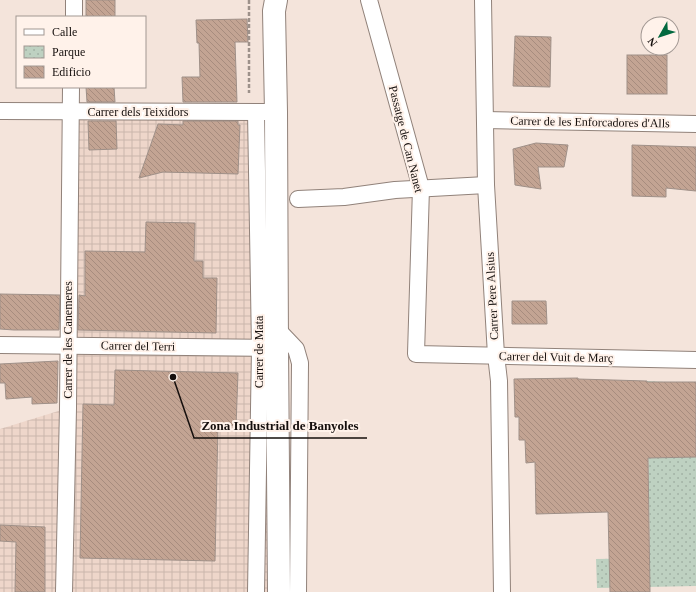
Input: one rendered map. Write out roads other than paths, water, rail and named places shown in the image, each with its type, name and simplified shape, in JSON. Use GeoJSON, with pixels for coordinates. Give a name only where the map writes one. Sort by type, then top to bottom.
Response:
{"type":"FeatureCollection","features":[{"type":"Feature","properties":{"kind":"main road","name":"Carrer de Mata"},"geometry":{"type":"LineString","coordinates":[[274,4],[266,112],[271,342],[279,592]]}},
{"type":"Feature","properties":{"kind":"street"},"geometry":{"type":"LineString","coordinates":[[74,0],[74,16]]}},
{"type":"Feature","properties":{"kind":"street","name":"Passatge de Can Nanet"},"geometry":{"type":"LineString","coordinates":[[369,0],[421,188],[416,354]]}},
{"type":"Feature","properties":{"kind":"street","name":"Carrer Pere Alsius"},"geometry":{"type":"LineString","coordinates":[[483,0],[486,185],[496,356],[499,381],[502,592]]}},
{"type":"Feature","properties":{"kind":"street","name":"Carrer de les Canemeres"},"geometry":{"type":"LineString","coordinates":[[64,592],[68,408],[71,88]]}},
{"type":"Feature","properties":{"kind":"street","name":"Carrer dels Teixidors"},"geometry":{"type":"LineString","coordinates":[[0,111],[266,112]]}},
{"type":"Feature","properties":{"kind":"street","name":"Carrer de les Enforcadores d'Alls"},"geometry":{"type":"LineString","coordinates":[[485,120],[696,124]]}},
{"type":"Feature","properties":{"kind":"street"},"geometry":{"type":"LineString","coordinates":[[298,199],[344,197],[421,188],[486,185]]}},
{"type":"Feature","properties":{"kind":"street","name":"Carrer del Terri"},"geometry":{"type":"LineString","coordinates":[[0,345],[68,346],[271,342]]}},
{"type":"Feature","properties":{"kind":"street","name":"Carrer de Mata"},"geometry":{"type":"LineString","coordinates":[[256,592],[271,342],[296,349],[300,363],[298,592]]}},
{"type":"Feature","properties":{"kind":"street","name":"Carrer del Vuit de Març"},"geometry":{"type":"LineString","coordinates":[[416,354],[696,360]]}},
{"type":"Feature","properties":{"kind":"place","name":"Zona Industrial de Banyoles"},"geometry":{"type":"Point","coordinates":[173,377]}}]}
